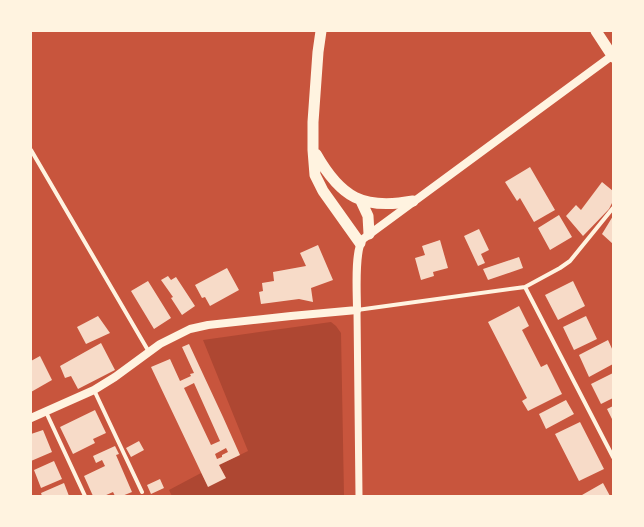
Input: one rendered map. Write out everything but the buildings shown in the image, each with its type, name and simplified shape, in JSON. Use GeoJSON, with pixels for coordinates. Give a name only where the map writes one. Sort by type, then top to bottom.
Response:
{"type":"FeatureCollection","features":[{"type":"Feature","properties":{"kind":"highway"},"geometry":{"type":"LineString","coordinates":[[321,31],[313,122],[315,175],[319,184],[360,243]]}},
{"type":"Feature","properties":{"kind":"highway"},"geometry":{"type":"LineString","coordinates":[[596,31],[613,56]]}},
{"type":"Feature","properties":{"kind":"highway"},"geometry":{"type":"LineString","coordinates":[[313,150],[332,180],[346,193],[361,201],[383,205],[413,201]]}},
{"type":"Feature","properties":{"kind":"highway"},"geometry":{"type":"LineString","coordinates":[[361,201],[368,216],[369,234]]}},
{"type":"Feature","properties":{"kind":"main road"},"geometry":{"type":"LineString","coordinates":[[31,418],[94,390],[116,377],[149,352],[180,333],[208,325],[357,310],[358,254],[360,243],[369,234],[613,56]]}},
{"type":"Feature","properties":{"kind":"street"},"geometry":{"type":"LineString","coordinates":[[31,150],[149,352]]}},
{"type":"Feature","properties":{"kind":"street"},"geometry":{"type":"LineString","coordinates":[[359,496],[357,310],[525,287],[560,268],[570,260],[613,208]]}},
{"type":"Feature","properties":{"kind":"street"},"geometry":{"type":"LineString","coordinates":[[525,287],[613,457]]}},
{"type":"Feature","properties":{"kind":"street"},"geometry":{"type":"LineString","coordinates":[[94,390],[142,492]]}},
{"type":"Feature","properties":{"kind":"street"},"geometry":{"type":"LineString","coordinates":[[46,412],[85,496]]}},
{"type":"Feature","properties":{"kind":"shaded area"},"geometry":{"type":"Polygon","coordinates":[[[331,322],[341,333],[344,496],[172,496],[169,490],[201,473],[208,486],[226,478],[219,465],[248,451],[203,340],[331,322]]]}}]}
